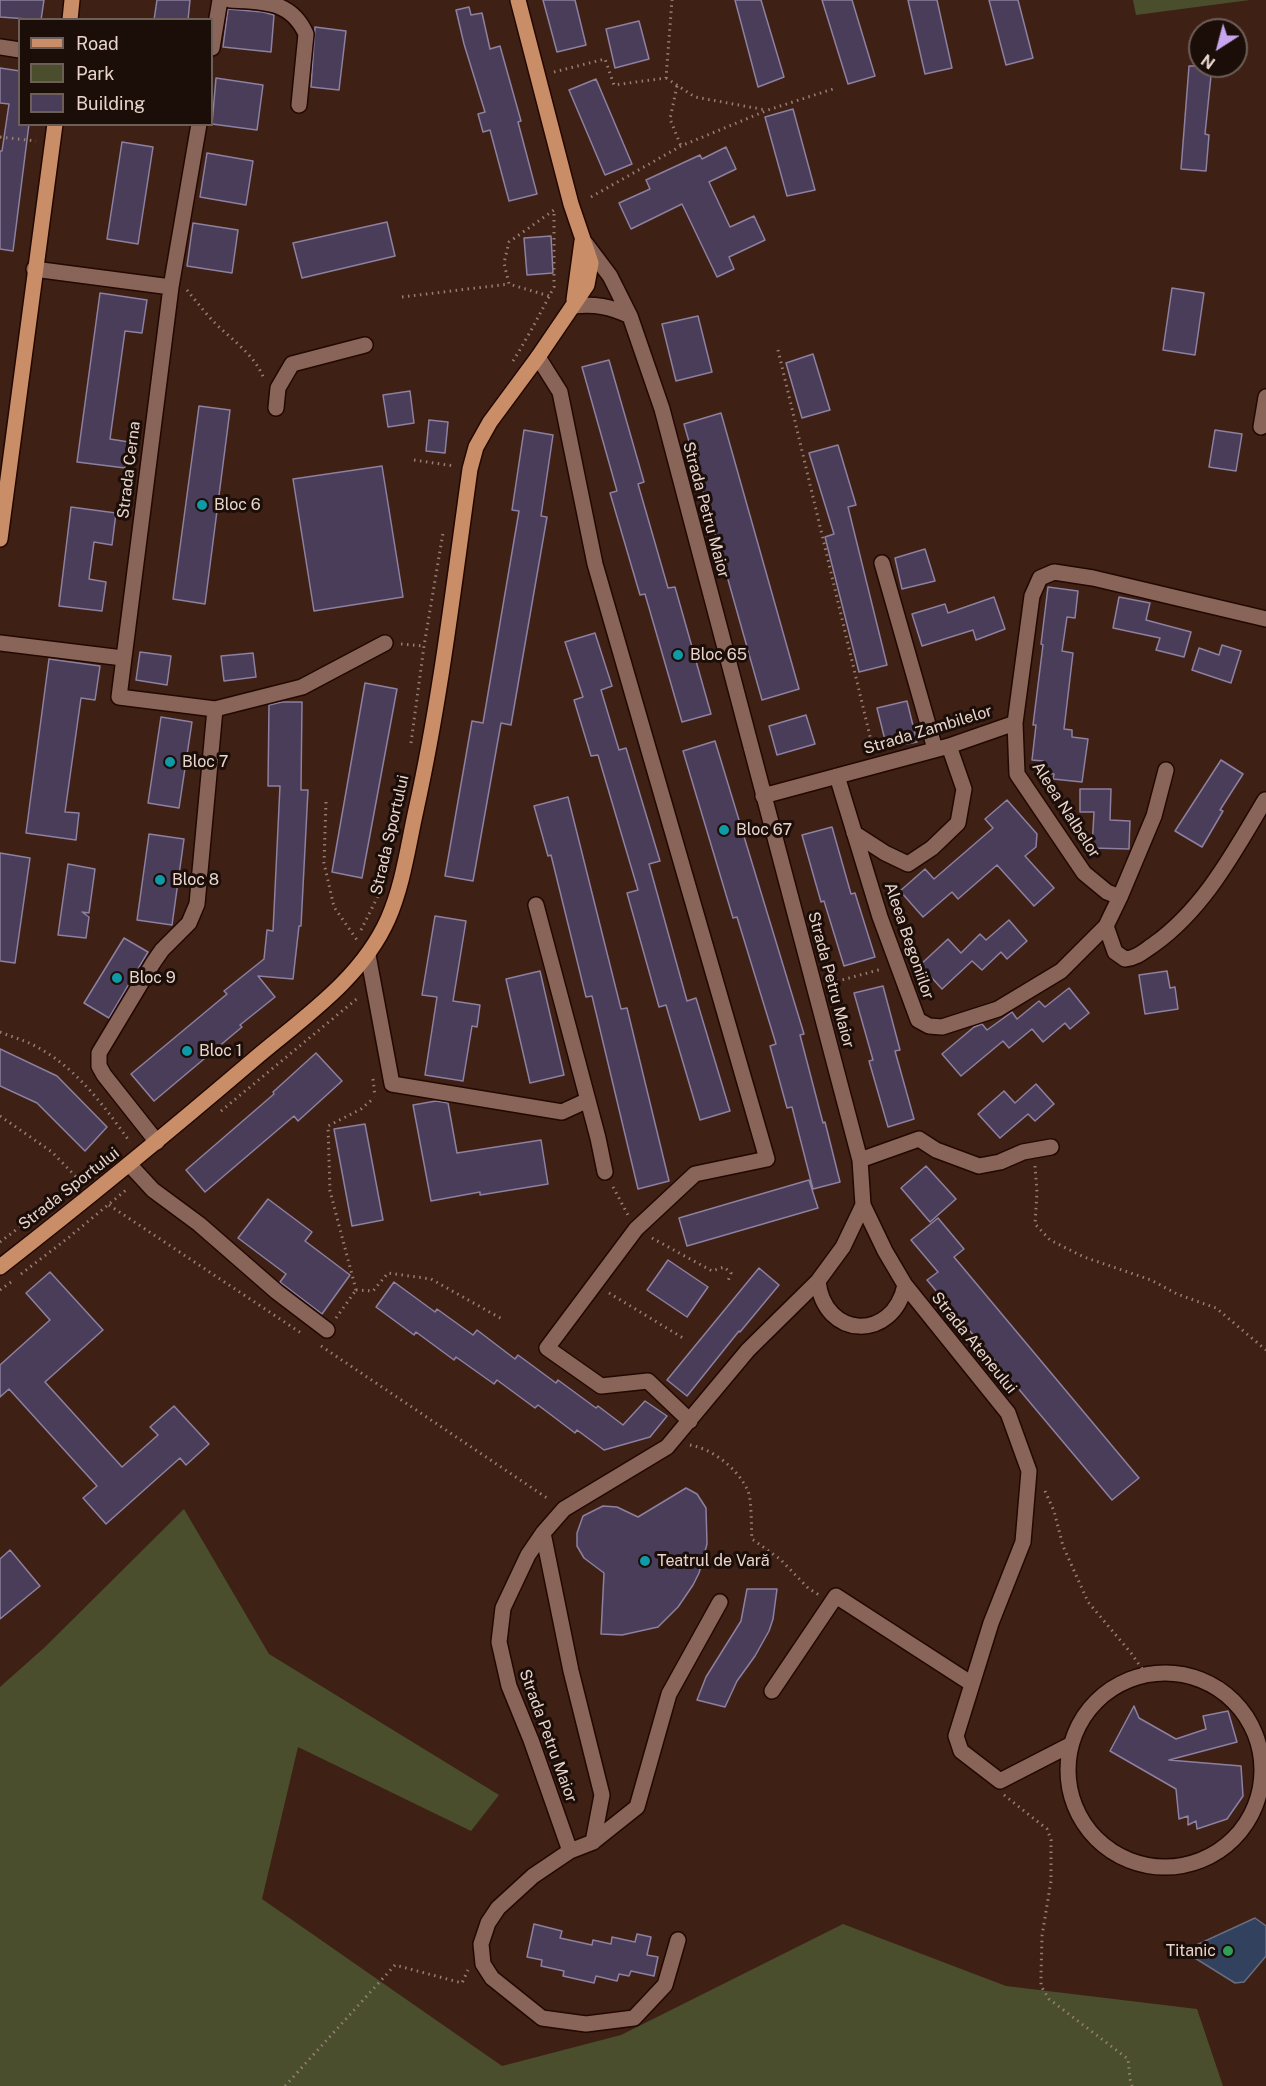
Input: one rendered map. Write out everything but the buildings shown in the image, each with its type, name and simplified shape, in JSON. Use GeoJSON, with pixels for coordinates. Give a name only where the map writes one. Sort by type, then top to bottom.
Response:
{"type":"FeatureCollection","features":[{"type":"Feature","properties":{"kind":"main road"},"geometry":{"type":"LineString","coordinates":[[70,18],[72,0]]}},
{"type":"Feature","properties":{"kind":"main road","name":"Strada Petru Maior"},"geometry":{"type":"LineString","coordinates":[[518,0],[582,239],[573,306]]}},
{"type":"Feature","properties":{"kind":"main road"},"geometry":{"type":"LineString","coordinates":[[0,539],[34,268],[55,126]]}},
{"type":"Feature","properties":{"kind":"main road","name":"Strada Sportului"},"geometry":{"type":"LineString","coordinates":[[0,1267],[157,1142],[334,991],[368,955],[387,920],[399,888],[421,786],[445,654],[470,469],[476,447],[490,422],[573,306]]}},
{"type":"Feature","properties":{"kind":"street"},"geometry":{"type":"LineString","coordinates":[[213,42],[220,0]]}},
{"type":"Feature","properties":{"kind":"street"},"geometry":{"type":"LineString","coordinates":[[230,0],[272,3],[293,12],[302,24],[306,34],[299,105]]}},
{"type":"Feature","properties":{"kind":"street"},"geometry":{"type":"LineString","coordinates":[[0,47],[18,50]]}},
{"type":"Feature","properties":{"kind":"street","name":"Strada Cerna"},"geometry":{"type":"LineString","coordinates":[[199,126],[171,287],[119,697],[215,709]]}},
{"type":"Feature","properties":{"kind":"street","name":"Strada Petru Maior"},"geometry":{"type":"LineString","coordinates":[[570,1851],[531,1740],[509,1686],[499,1642],[503,1608],[528,1555],[564,1509],[667,1447],[748,1350],[818,1281],[843,1247],[863,1205],[860,1160],[662,409],[630,316],[610,276],[582,239]]}},
{"type":"Feature","properties":{"kind":"street"},"geometry":{"type":"LineString","coordinates":[[34,268],[171,287]]}},
{"type":"Feature","properties":{"kind":"street"},"geometry":{"type":"LineString","coordinates":[[573,306],[595,304],[614,308],[630,316]]}},
{"type":"Feature","properties":{"kind":"street"},"geometry":{"type":"LineString","coordinates":[[276,408],[278,388],[292,364],[365,345]]}},
{"type":"Feature","properties":{"kind":"street"},"geometry":{"type":"LineString","coordinates":[[538,357],[560,392],[594,564],[767,1159],[695,1174],[636,1229],[547,1347],[602,1386],[648,1381],[690,1421]]}},
{"type":"Feature","properties":{"kind":"street"},"geometry":{"type":"LineString","coordinates":[[1261,428],[1266,397]]}},
{"type":"Feature","properties":{"kind":"street"},"geometry":{"type":"LineString","coordinates":[[854,833],[885,853],[908,864],[932,848],[958,823],[964,789],[942,747],[882,562]]}},
{"type":"Feature","properties":{"kind":"street","name":"Strada Zambilelor"},"geometry":{"type":"LineString","coordinates":[[763,796],[942,747],[1015,723],[1032,596],[1040,578],[1054,572],[1093,578],[1266,618]]}},
{"type":"Feature","properties":{"kind":"street"},"geometry":{"type":"LineString","coordinates":[[0,643],[123,658]]}},
{"type":"Feature","properties":{"kind":"street"},"geometry":{"type":"LineString","coordinates":[[157,1142],[104,1075],[99,1066],[99,1053],[153,963],[162,950],[189,922],[197,904],[215,709],[302,687],[384,643]]}},
{"type":"Feature","properties":{"kind":"street","name":"Aleea Nalbelor"},"geometry":{"type":"LineString","coordinates":[[1015,723],[1017,774],[1084,873],[1107,892],[1120,897]]}},
{"type":"Feature","properties":{"kind":"street","name":"Aleea Begoniilor"},"geometry":{"type":"LineString","coordinates":[[837,776],[880,917],[918,1020],[929,1026],[942,1027],[998,1009],[1061,971],[1106,926],[1154,816],[1166,770]]}},
{"type":"Feature","properties":{"kind":"street"},"geometry":{"type":"LineString","coordinates":[[1106,926],[1115,952],[1125,959],[1134,959],[1163,938],[1216,880],[1265,800]]}},
{"type":"Feature","properties":{"kind":"street"},"geometry":{"type":"LineString","coordinates":[[536,905],[605,1172]]}},
{"type":"Feature","properties":{"kind":"street"},"geometry":{"type":"LineString","coordinates":[[368,955],[392,1084],[562,1112],[588,1100]]}},
{"type":"Feature","properties":{"kind":"street"},"geometry":{"type":"LineString","coordinates":[[860,1160],[919,1139],[936,1150],[979,1166],[1000,1162],[1023,1152],[1051,1147]]}},
{"type":"Feature","properties":{"kind":"street"},"geometry":{"type":"LineString","coordinates":[[129,1164],[141,1178],[174,1207],[199,1224],[277,1292],[327,1330]]}},
{"type":"Feature","properties":{"kind":"street","name":"Strada Ateneului"},"geometry":{"type":"LineString","coordinates":[[863,1205],[885,1251],[905,1285],[1008,1413],[1029,1471],[1023,1542],[991,1623],[956,1736],[961,1751],[989,1772]]}},
{"type":"Feature","properties":{"kind":"street"},"geometry":{"type":"LineString","coordinates":[[818,1281],[819,1294],[825,1307],[834,1317],[846,1324],[859,1326],[873,1325],[885,1320],[899,1304],[905,1285]]}},
{"type":"Feature","properties":{"kind":"street","name":"Strada Petru Maior"},"geometry":{"type":"LineString","coordinates":[[543,1533],[571,1671],[602,1795],[593,1842]]}},
{"type":"Feature","properties":{"kind":"street"},"geometry":{"type":"LineString","coordinates":[[772,1691],[836,1596],[972,1684]]}},
{"type":"Feature","properties":{"kind":"street"},"geometry":{"type":"LineString","coordinates":[[678,1940],[665,1985],[634,2018],[586,2024],[542,2018],[492,1978],[483,1964],[481,1944],[488,1923],[498,1908],[533,1876],[570,1851],[593,1842],[637,1807],[669,1694],[720,1602]]}},
{"type":"Feature","properties":{"kind":"street"},"geometry":{"type":"LineString","coordinates":[[1179,1672],[1211,1683],[1238,1703],[1256,1731],[1264,1764],[1260,1798],[1245,1828],[1221,1851],[1190,1865],[1156,1868],[1123,1859],[1096,1839],[1077,1812],[1067,1779],[1070,1746],[1080,1720],[1097,1699],[1119,1683],[1145,1673],[1179,1672]]}},
{"type":"Feature","properties":{"kind":"street"},"geometry":{"type":"LineString","coordinates":[[989,1772],[1000,1781],[1070,1746]]}},
{"type":"Feature","properties":{"kind":"path"},"geometry":{"type":"LineString","coordinates":[[666,78],[672,0]]}},
{"type":"Feature","properties":{"kind":"path"},"geometry":{"type":"LineString","coordinates":[[554,72],[605,59],[614,85],[666,78],[695,97],[768,110]]}},
{"type":"Feature","properties":{"kind":"path"},"geometry":{"type":"LineString","coordinates":[[677,86],[670,119],[681,146]]}},
{"type":"Feature","properties":{"kind":"path"},"geometry":{"type":"LineString","coordinates":[[591,198],[681,146],[768,110],[833,89]]}},
{"type":"Feature","properties":{"kind":"path"},"geometry":{"type":"LineString","coordinates":[[0,137],[52,143]]}},
{"type":"Feature","properties":{"kind":"path"},"geometry":{"type":"LineString","coordinates":[[508,284],[504,263],[509,242],[554,210],[554,287],[510,366]]}},
{"type":"Feature","properties":{"kind":"path"},"geometry":{"type":"LineString","coordinates":[[402,297],[508,284],[549,296]]}},
{"type":"Feature","properties":{"kind":"path"},"geometry":{"type":"LineString","coordinates":[[187,291],[213,322],[247,352],[260,368],[276,408]]}},
{"type":"Feature","properties":{"kind":"path"},"geometry":{"type":"LineString","coordinates":[[778,350],[877,765]]}},
{"type":"Feature","properties":{"kind":"path"},"geometry":{"type":"LineString","coordinates":[[414,460],[454,466],[456,458]]}},
{"type":"Feature","properties":{"kind":"path"},"geometry":{"type":"LineString","coordinates":[[410,749],[424,646],[445,522]]}},
{"type":"Feature","properties":{"kind":"path"},"geometry":{"type":"LineString","coordinates":[[384,643],[424,646]]}},
{"type":"Feature","properties":{"kind":"path"},"geometry":{"type":"LineString","coordinates":[[326,802],[324,863],[334,907],[357,940],[380,892]]}},
{"type":"Feature","properties":{"kind":"path"},"geometry":{"type":"LineString","coordinates":[[815,988],[897,965]]}},
{"type":"Feature","properties":{"kind":"path"},"geometry":{"type":"LineString","coordinates":[[221,1111],[361,995],[363,1007]]}},
{"type":"Feature","properties":{"kind":"path"},"geometry":{"type":"LineString","coordinates":[[0,1032],[36,1046],[70,1070],[100,1100],[130,1142],[147,1129]]}},
{"type":"Feature","properties":{"kind":"path"},"geometry":{"type":"LineString","coordinates":[[372,1075],[375,1097]]}},
{"type":"Feature","properties":{"kind":"path"},"geometry":{"type":"LineString","coordinates":[[392,1084],[361,1108],[328,1126],[327,1155],[330,1191],[356,1290],[373,1291],[388,1273],[431,1279],[502,1319]]}},
{"type":"Feature","properties":{"kind":"path"},"geometry":{"type":"LineString","coordinates":[[0,1116],[52,1152],[80,1181],[0,1242]]}},
{"type":"Feature","properties":{"kind":"path"},"geometry":{"type":"LineString","coordinates":[[1023,1152],[1035,1166],[1037,1192],[1035,1224],[1050,1240],[1084,1257],[1151,1280],[1178,1294],[1216,1308],[1266,1350]]}},
{"type":"Feature","properties":{"kind":"path"},"geometry":{"type":"LineString","coordinates":[[605,1172],[636,1229],[712,1271],[724,1267],[731,1273],[728,1281]]}},
{"type":"Feature","properties":{"kind":"path"},"geometry":{"type":"LineString","coordinates":[[0,1290],[141,1178]]}},
{"type":"Feature","properties":{"kind":"path"},"geometry":{"type":"LineString","coordinates":[[108,1205],[308,1338]]}},
{"type":"Feature","properties":{"kind":"path"},"geometry":{"type":"LineString","coordinates":[[594,1284],[683,1338]]}},
{"type":"Feature","properties":{"kind":"path"},"geometry":{"type":"LineString","coordinates":[[317,1344],[564,1509]]}},
{"type":"Feature","properties":{"kind":"path"},"geometry":{"type":"LineString","coordinates":[[692,1445],[711,1452],[732,1469],[748,1492],[752,1539],[780,1559],[808,1588],[830,1603]]}},
{"type":"Feature","properties":{"kind":"path"},"geometry":{"type":"LineString","coordinates":[[1029,1471],[1044,1488],[1064,1546],[1088,1602],[1145,1673]]}},
{"type":"Feature","properties":{"kind":"path"},"geometry":{"type":"LineString","coordinates":[[989,1772],[989,1779],[996,1789],[1047,1829],[1051,1840],[1050,1881],[1042,1936],[1041,1986],[1049,1999],[1128,2059],[1132,2086]]}},
{"type":"Feature","properties":{"kind":"path"},"geometry":{"type":"LineString","coordinates":[[285,2086],[394,1965],[462,1983],[481,1944]]}},
{"type":"Feature","properties":{"kind":"green space"},"geometry":{"type":"Polygon","coordinates":[[[1133,0],[1250,0],[1136,15],[1133,0]]]}},
{"type":"Feature","properties":{"kind":"green space"},"geometry":{"type":"Polygon","coordinates":[[[184,1509],[269,1654],[499,1795],[471,1831],[298,1747],[262,1899],[502,2066],[621,2035],[843,1924],[1006,1986],[1197,2009],[1223,2086],[0,2086],[0,1687],[45,1647],[184,1509]]]}},
{"type":"Feature","properties":{"kind":"water","name":"Titanic"},"geometry":{"type":"Polygon","coordinates":[[[1255,1918],[1266,1926],[1266,1956],[1244,1982],[1235,1983],[1190,1955],[1192,1947],[1255,1918]]]}},
{"type":"Feature","properties":{"kind":"place","name":"Bloc 6"},"geometry":{"type":"Point","coordinates":[202,505]}},
{"type":"Feature","properties":{"kind":"place","name":"Bloc 65"},"geometry":{"type":"Point","coordinates":[678,655]}},
{"type":"Feature","properties":{"kind":"place","name":"Bloc 7"},"geometry":{"type":"Point","coordinates":[170,762]}},
{"type":"Feature","properties":{"kind":"place","name":"Bloc 67"},"geometry":{"type":"Point","coordinates":[724,830]}},
{"type":"Feature","properties":{"kind":"place","name":"Bloc 8"},"geometry":{"type":"Point","coordinates":[160,880]}},
{"type":"Feature","properties":{"kind":"place","name":"Bloc 9"},"geometry":{"type":"Point","coordinates":[117,978]}},
{"type":"Feature","properties":{"kind":"place","name":"Bloc 1"},"geometry":{"type":"Point","coordinates":[187,1051]}},
{"type":"Feature","properties":{"kind":"place","name":"Teatrul de Vară"},"geometry":{"type":"Point","coordinates":[645,1561]}},
{"type":"Feature","properties":{"kind":"place","name":"Titanic"},"geometry":{"type":"Point","coordinates":[1228,1951]}}]}
